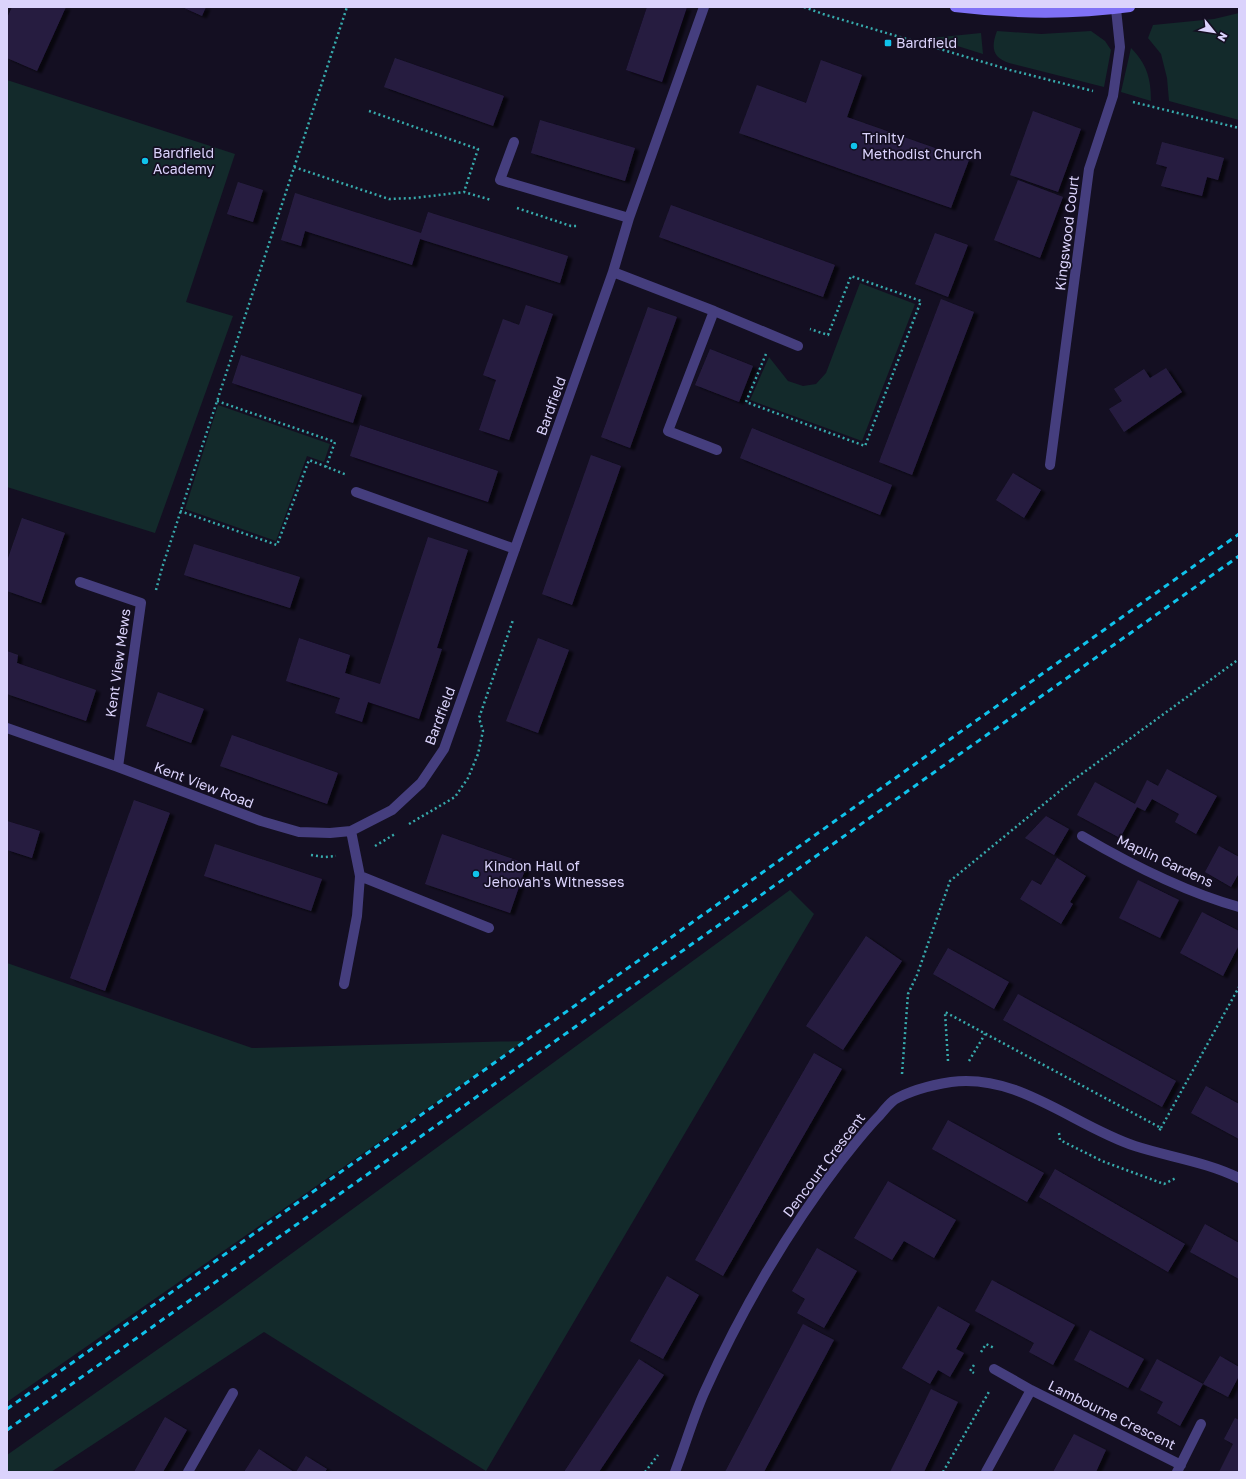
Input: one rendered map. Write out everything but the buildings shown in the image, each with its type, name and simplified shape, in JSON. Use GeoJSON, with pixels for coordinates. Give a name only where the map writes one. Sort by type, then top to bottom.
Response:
{"type":"FeatureCollection","features":[{"type":"Feature","properties":{"kind":"main road"},"geometry":{"type":"LineString","coordinates":[[955,7],[1034,10],[1063,13],[1130,7]]}},
{"type":"Feature","properties":{"kind":"street","name":"Bardfield"},"geometry":{"type":"LineString","coordinates":[[392,810],[421,783],[444,749],[613,272],[629,218],[704,7]]}},
{"type":"Feature","properties":{"kind":"street","name":"Kingswood Court"},"geometry":{"type":"LineString","coordinates":[[1050,465],[1089,169],[1113,96],[1120,47],[1116,9]]}},
{"type":"Feature","properties":{"kind":"street"},"geometry":{"type":"LineString","coordinates":[[514,142],[500,180],[629,218]]}},
{"type":"Feature","properties":{"kind":"street"},"geometry":{"type":"LineString","coordinates":[[613,272],[714,311],[798,346]]}},
{"type":"Feature","properties":{"kind":"street"},"geometry":{"type":"LineString","coordinates":[[714,311],[668,431],[717,450]]}},
{"type":"Feature","properties":{"kind":"street"},"geometry":{"type":"LineString","coordinates":[[356,492],[515,549]]}},
{"type":"Feature","properties":{"kind":"street","name":"Kent View Mews"},"geometry":{"type":"LineString","coordinates":[[80,582],[141,603],[118,767]]}},
{"type":"Feature","properties":{"kind":"street","name":"Kent View Road"},"geometry":{"type":"LineString","coordinates":[[7,728],[118,767],[261,821],[299,832],[330,833],[351,831],[392,810]]}},
{"type":"Feature","properties":{"kind":"street"},"geometry":{"type":"LineString","coordinates":[[344,984],[357,916],[360,876],[351,831]]}},
{"type":"Feature","properties":{"kind":"street","name":"Maplin Gardens"},"geometry":{"type":"LineString","coordinates":[[1082,836],[1125,861],[1208,897],[1239,907]]}},
{"type":"Feature","properties":{"kind":"street"},"geometry":{"type":"LineString","coordinates":[[360,876],[489,928]]}},
{"type":"Feature","properties":{"kind":"street","name":"Dencourt Crescent"},"geometry":{"type":"LineString","coordinates":[[675,1472],[703,1395],[729,1339],[751,1298],[800,1218],[818,1193],[864,1131],[893,1101],[919,1089],[953,1082],[983,1082],[1016,1090],[1101,1132],[1134,1146],[1192,1162],[1239,1178]]}},
{"type":"Feature","properties":{"kind":"street","name":"Lambourne Crescent"},"geometry":{"type":"LineString","coordinates":[[994,1369],[1179,1468],[1201,1424]]}},
{"type":"Feature","properties":{"kind":"street","name":"Lambourne Crescent"},"geometry":{"type":"LineString","coordinates":[[986,1472],[1031,1390]]}},
{"type":"Feature","properties":{"kind":"street"},"geometry":{"type":"LineString","coordinates":[[188,1472],[233,1392]]}},
{"type":"Feature","properties":{"kind":"path"},"geometry":{"type":"LineString","coordinates":[[155,596],[180,511],[347,7]]}},
{"type":"Feature","properties":{"kind":"path"},"geometry":{"type":"LineString","coordinates":[[804,7],[822,14],[1010,70],[1239,128]]}},
{"type":"Feature","properties":{"kind":"path"},"geometry":{"type":"LineString","coordinates":[[369,111],[478,149],[464,192]]}},
{"type":"Feature","properties":{"kind":"path"},"geometry":{"type":"LineString","coordinates":[[294,167],[389,198],[414,198],[464,192],[496,201]]}},
{"type":"Feature","properties":{"kind":"path"},"geometry":{"type":"LineString","coordinates":[[511,206],[570,226],[580,225]]}},
{"type":"Feature","properties":{"kind":"path"},"geometry":{"type":"LineString","coordinates":[[217,401],[335,442],[326,467]]}},
{"type":"Feature","properties":{"kind":"path"},"geometry":{"type":"LineString","coordinates":[[180,511],[277,545],[308,460],[354,478]]}},
{"type":"Feature","properties":{"kind":"path"},"geometry":{"type":"LineString","coordinates":[[902,1081],[908,994],[917,975],[950,881],[1072,781],[1239,659]]}},
{"type":"Feature","properties":{"kind":"path"},"geometry":{"type":"LineString","coordinates":[[1156,1138],[1239,987]]}},
{"type":"Feature","properties":{"kind":"path"},"geometry":{"type":"LineString","coordinates":[[948,1068],[945,1012],[1161,1128]]}},
{"type":"Feature","properties":{"kind":"path"},"geometry":{"type":"LineString","coordinates":[[966,1067],[986,1034]]}},
{"type":"Feature","properties":{"kind":"path"},"geometry":{"type":"LineString","coordinates":[[1058,1133],[1060,1140],[1102,1161],[1164,1184],[1181,1176]]}},
{"type":"Feature","properties":{"kind":"path"},"geometry":{"type":"LineString","coordinates":[[645,1472],[662,1449]]}},
{"type":"Feature","properties":{"kind":"green space"},"geometry":{"type":"Polygon","coordinates":[[[1239,13],[1239,120],[1169,101],[1167,78],[1161,54],[1148,38],[1153,25],[1214,19],[1239,13]]]}},
{"type":"Feature","properties":{"kind":"green space"},"geometry":{"type":"Polygon","coordinates":[[[997,31],[1041,34],[1091,31],[1105,41],[1111,50],[1104,87],[1003,61],[994,51],[994,42],[997,31]]]}},
{"type":"Feature","properties":{"kind":"green space"},"geometry":{"type":"Polygon","coordinates":[[[981,33],[983,54],[932,38],[981,33]]]}},
{"type":"Feature","properties":{"kind":"green space"},"geometry":{"type":"Polygon","coordinates":[[[1131,48],[1141,60],[1147,72],[1151,101],[1121,92],[1131,48]]]}},
{"type":"Feature","properties":{"kind":"green space","name":"Bardfield Academy"},"geometry":{"type":"Polygon","coordinates":[[[7,80],[235,154],[186,302],[233,316],[155,533],[7,487],[7,80]]]}},
{"type":"Feature","properties":{"kind":"green space"},"geometry":{"type":"Polygon","coordinates":[[[860,283],[915,304],[862,441],[750,400],[769,357],[788,381],[803,386],[816,384],[826,373],[860,283]]]}},
{"type":"Feature","properties":{"kind":"green space"},"geometry":{"type":"Polygon","coordinates":[[[218,405],[330,444],[324,462],[307,456],[276,541],[185,509],[218,405]]]}},
{"type":"Feature","properties":{"kind":"green space"},"geometry":{"type":"Polygon","coordinates":[[[790,890],[814,914],[486,1471],[264,1332],[51,1472],[7,1472],[7,1455],[221,1305],[790,890]]]}},
{"type":"Feature","properties":{"kind":"green space"},"geometry":{"type":"Polygon","coordinates":[[[7,963],[252,1048],[524,1041],[7,1402],[7,963]]]}},
{"type":"Feature","properties":{"kind":"railway"},"geometry":{"type":"LineString","coordinates":[[7,1409],[1239,534]]}},
{"type":"Feature","properties":{"kind":"railway"},"geometry":{"type":"LineString","coordinates":[[7,1430],[1239,556]]}},
{"type":"Feature","properties":{"kind":"place","name":"Bardfield"},"geometry":{"type":"Point","coordinates":[888,43]}},
{"type":"Feature","properties":{"kind":"place","name":"Trinity Methodist Church"},"geometry":{"type":"Point","coordinates":[854,146]}},
{"type":"Feature","properties":{"kind":"place","name":"Bardfield Academy"},"geometry":{"type":"Point","coordinates":[145,161]}},
{"type":"Feature","properties":{"kind":"place","name":"Kindon Hall of Jehovah's Witnesses"},"geometry":{"type":"Point","coordinates":[476,874]}}]}
